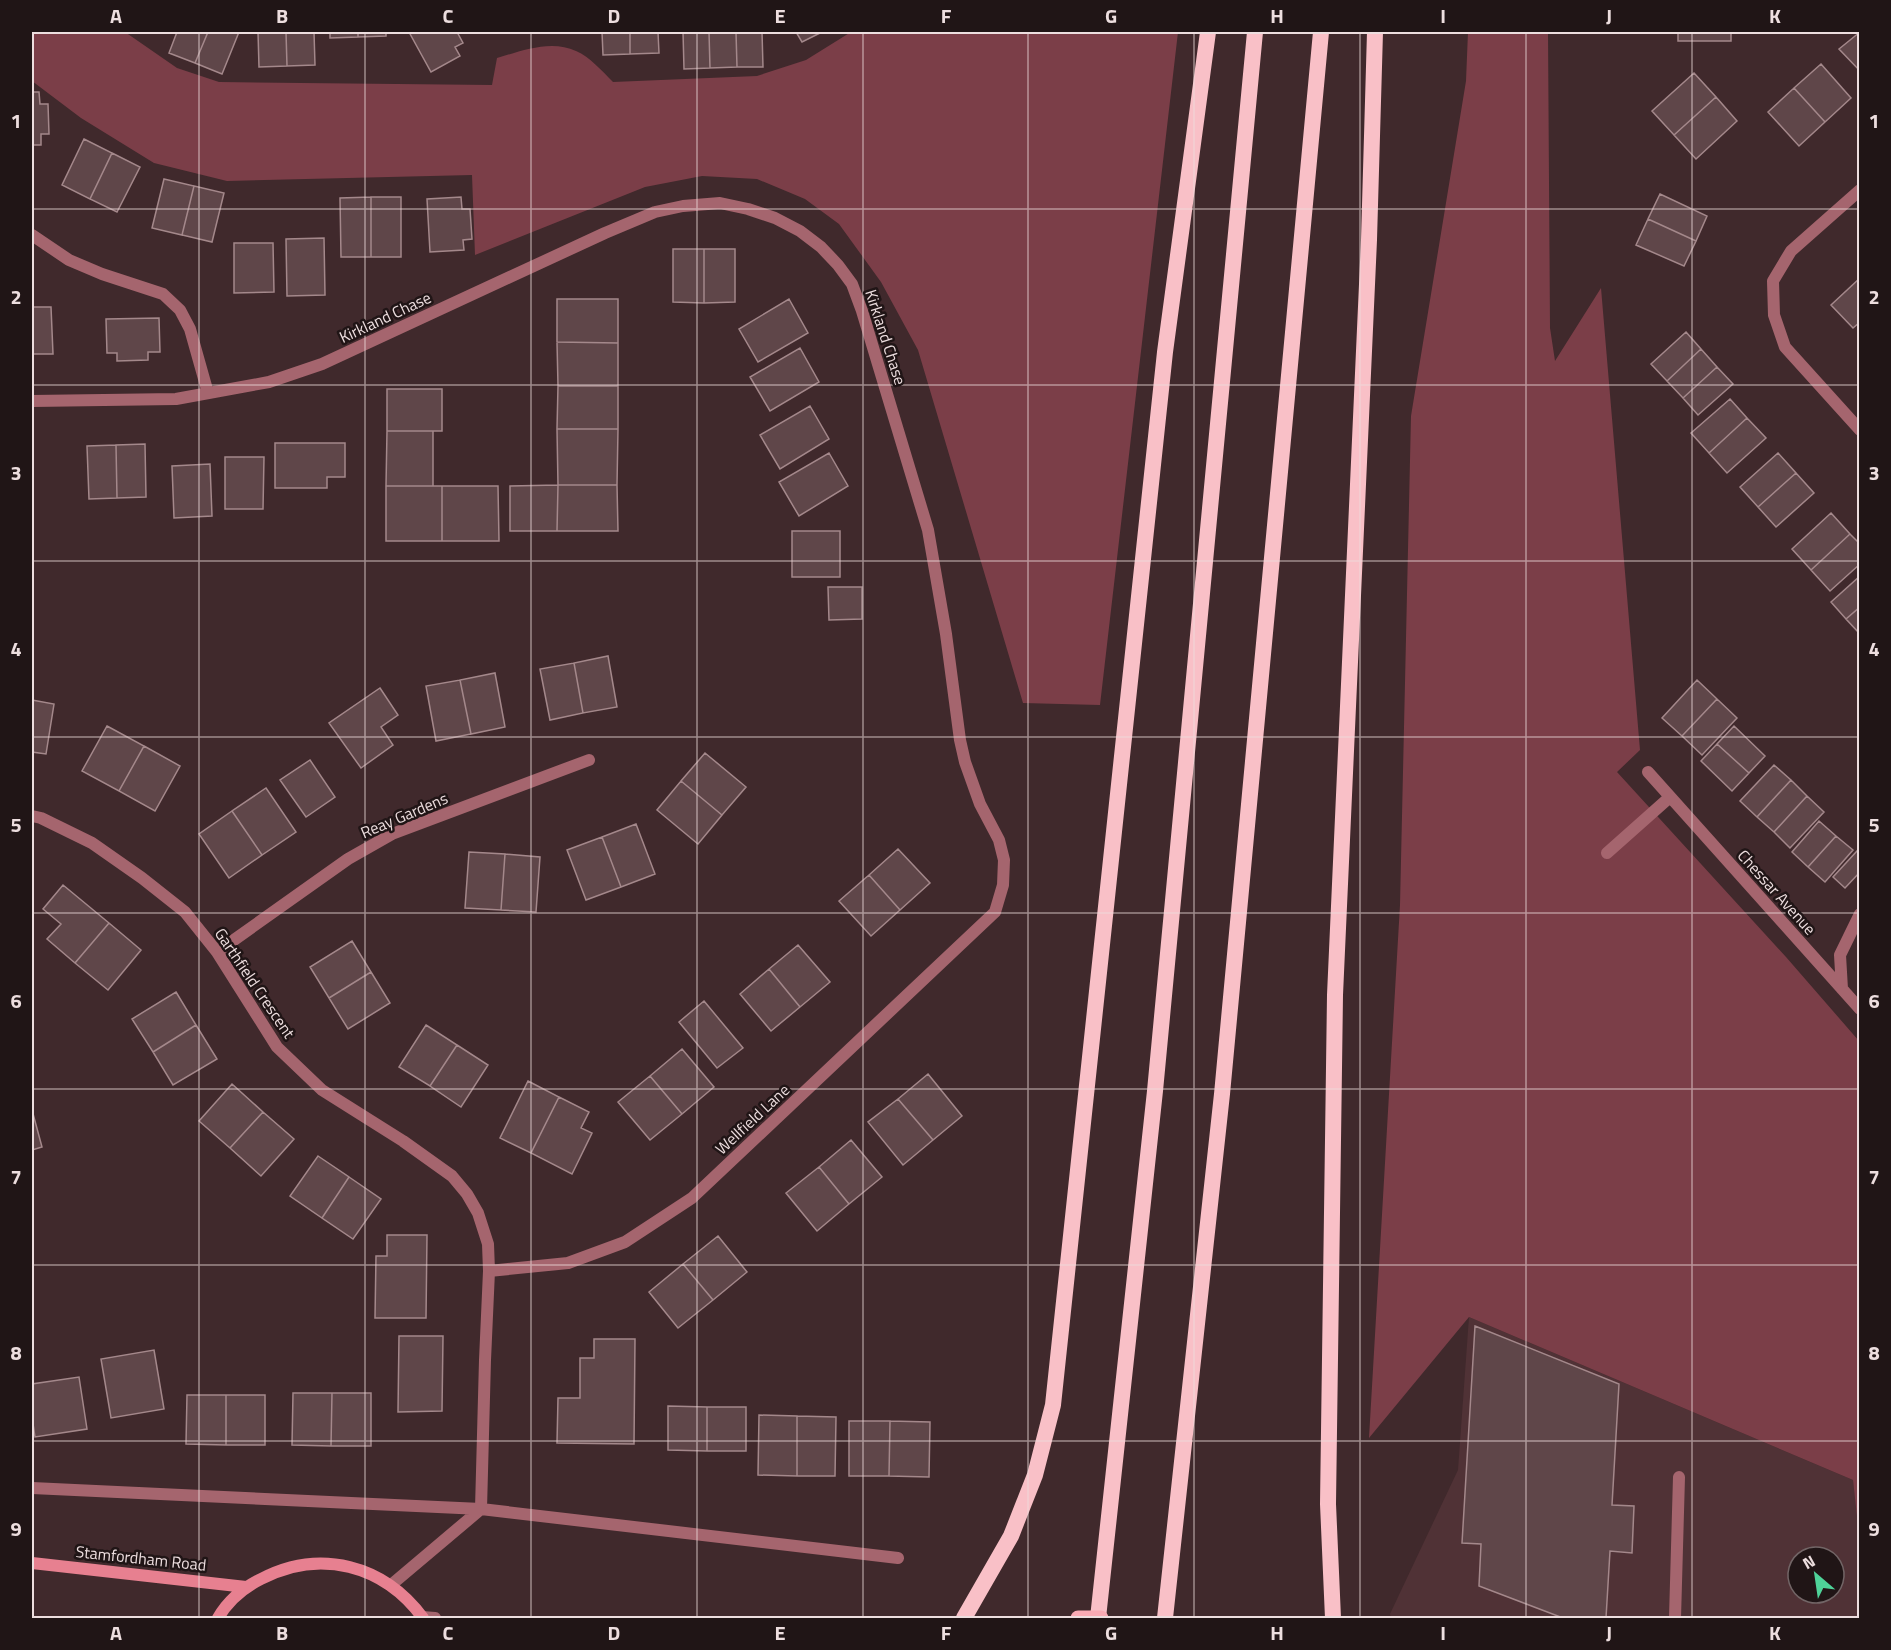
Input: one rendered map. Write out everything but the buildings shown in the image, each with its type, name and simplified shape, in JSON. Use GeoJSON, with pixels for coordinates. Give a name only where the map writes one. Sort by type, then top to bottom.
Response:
{"type":"FeatureCollection","features":[{"type":"Feature","properties":{"kind":"highway"},"geometry":{"type":"LineString","coordinates":[[964,1618],[1011,1536],[1035,1475],[1053,1405],[1165,352],[1208,32]]}},
{"type":"Feature","properties":{"kind":"highway"},"geometry":{"type":"LineString","coordinates":[[1099,1618],[1155,1091],[1255,32]]}},
{"type":"Feature","properties":{"kind":"highway"},"geometry":{"type":"LineString","coordinates":[[1165,1618],[1222,1094],[1321,32]]}},
{"type":"Feature","properties":{"kind":"highway"},"geometry":{"type":"LineString","coordinates":[[1334,1618],[1328,1504],[1335,995],[1369,240],[1375,32]]}},
{"type":"Feature","properties":{"kind":"main road"},"geometry":{"type":"LineString","coordinates":[[218,1618],[246,1587],[280,1569],[318,1562],[356,1568],[391,1585],[427,1618]]}},
{"type":"Feature","properties":{"kind":"main road","name":"Stamfordham Road"},"geometry":{"type":"LineString","coordinates":[[32,1563],[246,1587]]}},
{"type":"Feature","properties":{"kind":"main road"},"geometry":{"type":"LineString","coordinates":[[1078,1618],[1099,1618]]}},
{"type":"Feature","properties":{"kind":"street"},"geometry":{"type":"LineString","coordinates":[[1860,190],[1791,251],[1773,281],[1774,315],[1785,347],[1860,429]]}},
{"type":"Feature","properties":{"kind":"street","name":"Kirkland Chase"},"geometry":{"type":"LineString","coordinates":[[32,401],[176,399],[268,382],[322,364],[655,212],[683,206],[720,203],[775,218],[800,231],[829,256],[852,285],[862,311],[928,530],[946,634],[960,740],[972,784],[999,840],[1004,860],[1003,885],[994,912]]}},
{"type":"Feature","properties":{"kind":"street"},"geometry":{"type":"LineString","coordinates":[[32,235],[69,260],[102,274],[163,294],[180,310],[189,329],[208,393]]}},
{"type":"Feature","properties":{"kind":"street","name":"Reay Gardens"},"geometry":{"type":"LineString","coordinates":[[218,952],[348,859],[392,834],[589,760]]}},
{"type":"Feature","properties":{"kind":"street","name":"Chessar Avenue"},"geometry":{"type":"LineString","coordinates":[[1648,772],[1860,1009]]}},
{"type":"Feature","properties":{"kind":"street"},"geometry":{"type":"LineString","coordinates":[[1607,853],[1670,797]]}},
{"type":"Feature","properties":{"kind":"street","name":"Garthfield Crescent"},"geometry":{"type":"LineString","coordinates":[[32,816],[41,818],[92,843],[142,878],[184,912],[218,952],[265,1029],[284,1054],[322,1090],[403,1141],[452,1176],[467,1194],[478,1213],[488,1244],[481,1509]]}},
{"type":"Feature","properties":{"kind":"street","name":"Wellfield Lane"},"geometry":{"type":"LineString","coordinates":[[489,1271],[568,1263],[625,1242],[692,1198],[994,912]]}},
{"type":"Feature","properties":{"kind":"street"},"geometry":{"type":"LineString","coordinates":[[1842,989],[1840,955],[1860,914]]}},
{"type":"Feature","properties":{"kind":"street"},"geometry":{"type":"LineString","coordinates":[[1675,1618],[1679,1477]]}},
{"type":"Feature","properties":{"kind":"street"},"geometry":{"type":"LineString","coordinates":[[32,1488],[481,1509],[898,1558]]}},
{"type":"Feature","properties":{"kind":"street"},"geometry":{"type":"LineString","coordinates":[[391,1585],[481,1509]]}},
{"type":"Feature","properties":{"kind":"shaded area"},"geometry":{"type":"Polygon","coordinates":[[[32,32],[125,32],[177,68],[219,82],[492,85],[497,58],[546,46],[576,51],[596,65],[613,82],[757,76],[806,60],[851,32],[1178,32],[1100,705],[1023,703],[918,350],[881,282],[839,224],[805,199],[757,179],[702,176],[645,187],[475,255],[472,175],[227,181],[154,163],[81,118],[32,81],[32,32]]]}},
{"type":"Feature","properties":{"kind":"shaded area"},"geometry":{"type":"Polygon","coordinates":[[[1468,32],[1548,32],[1550,328],[1555,361],[1601,288],[1640,750],[1617,772],[1786,957],[1859,1041],[1859,1534],[1853,1480],[1469,1317],[1369,1438],[1400,905],[1411,416],[1466,81],[1468,32]]]}},
{"type":"Feature","properties":{"kind":"shaded area"},"geometry":{"type":"Polygon","coordinates":[[[1469,1317],[1853,1480],[1860,1534],[1859,1618],[1391,1618],[1390,1614],[1458,1470],[1469,1317]]]}}]}
